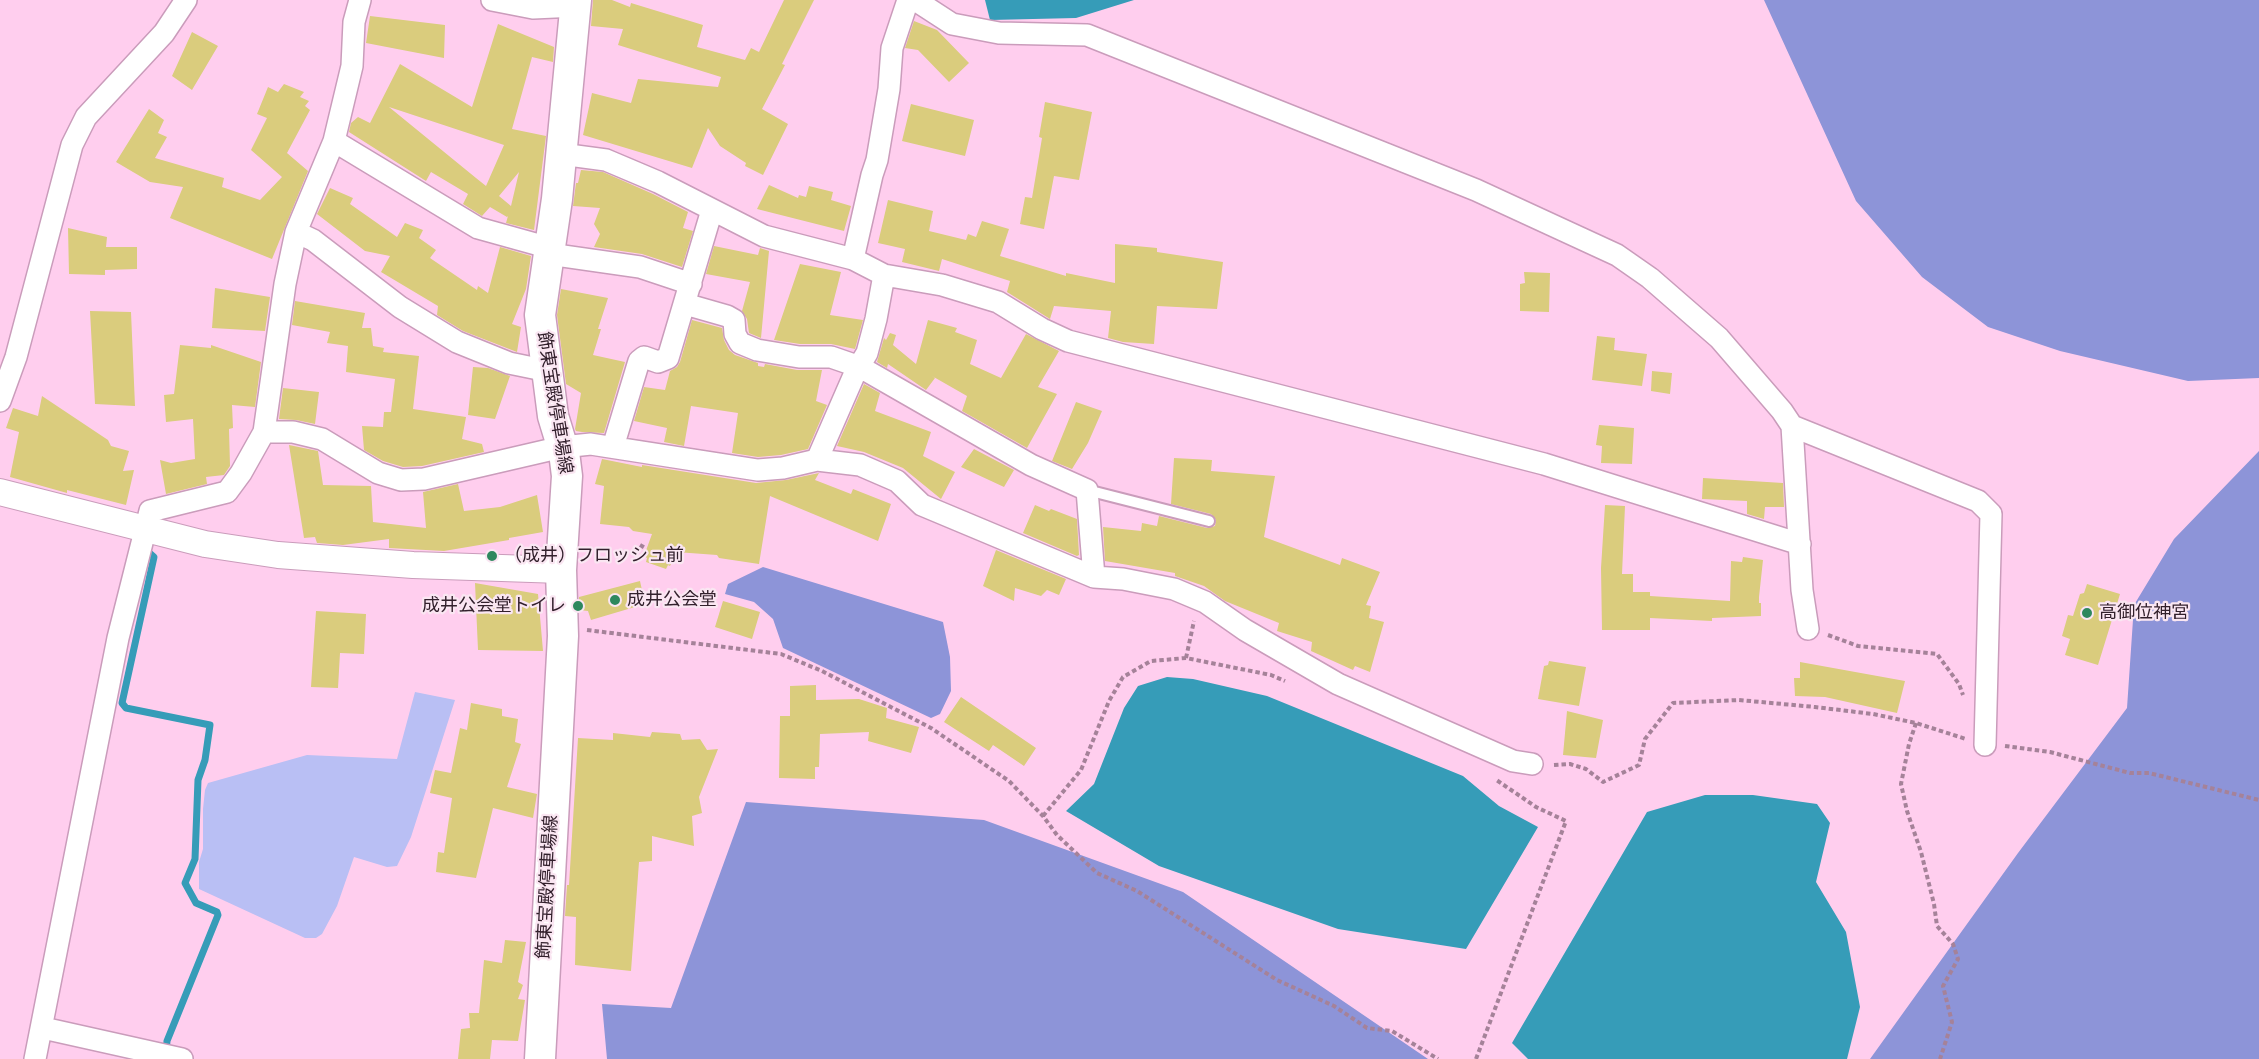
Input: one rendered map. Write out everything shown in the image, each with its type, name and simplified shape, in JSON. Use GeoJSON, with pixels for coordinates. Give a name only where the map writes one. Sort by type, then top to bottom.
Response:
{"type":"FeatureCollection","features":[{"type":"Feature","properties":{"kind":"main road","name":"飾東宝殿停車場線"},"geometry":{"type":"LineString","coordinates":[[540,1059],[563,636],[561,570],[567,476],[553,416],[540,315],[550,251],[577,3]]}},
{"type":"Feature","properties":{"kind":"street"},"geometry":{"type":"LineString","coordinates":[[0,401],[22,335],[72,145],[86,117],[164,33],[180,13],[186,0]]}},
{"type":"Feature","properties":{"kind":"street"},"geometry":{"type":"LineString","coordinates":[[35,1059],[43,1028],[118,638],[150,511],[227,492],[241,473],[264,432],[285,284],[296,232],[334,141],[352,66],[354,22],[360,0]]}},
{"type":"Feature","properties":{"kind":"street"},"geometry":{"type":"LineString","coordinates":[[492,0],[533,8],[577,3]]}},
{"type":"Feature","properties":{"kind":"street"},"geometry":{"type":"LineString","coordinates":[[852,258],[877,160],[889,89],[892,48],[908,0]]}},
{"type":"Feature","properties":{"kind":"street"},"geometry":{"type":"LineString","coordinates":[[915,0],[952,24],[999,33],[1087,35],[1476,190],[1617,255],[1650,278],[1719,338],[1782,411],[1792,426],[1802,590],[1808,629]]}},
{"type":"Feature","properties":{"kind":"street"},"geometry":{"type":"LineString","coordinates":[[334,141],[478,228],[550,251],[640,267],[734,320],[735,334],[740,343],[757,350],[799,357],[831,357],[860,367],[1031,465],[1087,490],[1094,577]]}},
{"type":"Feature","properties":{"kind":"street"},"geometry":{"type":"LineString","coordinates":[[561,154],[606,160],[658,182],[764,236],[852,258],[884,275],[942,285],[998,302],[1042,329],[1068,341],[1544,464],[1800,544]]}},
{"type":"Feature","properties":{"kind":"street"},"geometry":{"type":"LineString","coordinates":[[613,447],[639,361],[644,357],[658,362],[668,358],[712,210]]}},
{"type":"Feature","properties":{"kind":"street"},"geometry":{"type":"LineString","coordinates":[[296,232],[313,240],[400,307],[457,342],[509,363],[548,371]]}},
{"type":"Feature","properties":{"kind":"street"},"geometry":{"type":"LineString","coordinates":[[817,460],[855,373],[867,352],[884,275]]}},
{"type":"Feature","properties":{"kind":"street"},"geometry":{"type":"LineString","coordinates":[[1792,426],[1978,501],[1990,514],[1985,745]]}},
{"type":"Feature","properties":{"kind":"street"},"geometry":{"type":"LineString","coordinates":[[264,432],[293,432],[322,439],[378,473],[401,480],[424,479],[562,447],[591,444],[758,470],[783,468],[817,460],[860,465],[897,481],[922,505],[1094,577],[1123,579],[1174,589],[1205,602],[1245,630],[1338,684],[1513,761],[1532,764]]}},
{"type":"Feature","properties":{"kind":"street"},"geometry":{"type":"LineString","coordinates":[[0,492],[146,532],[278,555],[413,565],[561,570]]}},
{"type":"Feature","properties":{"kind":"street"},"geometry":{"type":"LineString","coordinates":[[43,1028],[179,1058]]}},
{"type":"Feature","properties":{"kind":"lane"},"geometry":{"type":"LineString","coordinates":[[1087,490],[1209,521]]}},
{"type":"Feature","properties":{"kind":"path"},"geometry":{"type":"LineString","coordinates":[[1186,658],[1192,625]]}},
{"type":"Feature","properties":{"kind":"path"},"geometry":{"type":"LineString","coordinates":[[563,636],[585,629],[781,654],[822,671],[931,728],[1009,781],[1043,816],[1057,836],[1097,873],[1137,891],[1277,980],[1334,1006],[1367,1028],[1392,1031],[1438,1059]]}},
{"type":"Feature","properties":{"kind":"path"},"geometry":{"type":"LineString","coordinates":[[1808,629],[1858,646],[1937,654],[1959,684],[1967,705]]}},
{"type":"Feature","properties":{"kind":"path"},"geometry":{"type":"LineString","coordinates":[[1043,816],[1081,770],[1108,701],[1123,677],[1151,661],[1186,658],[1271,675],[1291,683]]}},
{"type":"Feature","properties":{"kind":"path"},"geometry":{"type":"LineString","coordinates":[[1532,764],[1570,764],[1586,769],[1603,782],[1639,765],[1645,740],[1673,703],[1750,701],[1873,714],[1916,723],[1985,745],[2050,752],[2130,773],[2149,773],[2259,800]]}},
{"type":"Feature","properties":{"kind":"path"},"geometry":{"type":"LineString","coordinates":[[1916,723],[1901,784],[1907,811],[1921,852],[1937,926],[1953,944],[1958,959],[1943,986],[1953,1022],[1940,1059]]}},
{"type":"Feature","properties":{"kind":"path"},"geometry":{"type":"LineString","coordinates":[[1476,1059],[1566,821],[1536,807],[1489,773]]}},
{"type":"Feature","properties":{"kind":"shaded area"},"geometry":{"type":"Polygon","coordinates":[[[985,0],[1134,0],[1076,18],[990,20],[985,0]]]}},
{"type":"Feature","properties":{"kind":"shaded area"},"geometry":{"type":"Polygon","coordinates":[[[1764,0],[2259,0],[2259,378],[2188,381],[2060,351],[1988,327],[1922,277],[1856,201],[1764,0]]]}},
{"type":"Feature","properties":{"kind":"shaded area"},"geometry":{"type":"Polygon","coordinates":[[[2259,451],[2259,1059],[1870,1059],[2018,853],[2127,708],[2134,605],[2174,539],[2259,451]]]}},
{"type":"Feature","properties":{"kind":"shaded area"},"geometry":{"type":"Polygon","coordinates":[[[763,567],[943,622],[950,657],[951,691],[940,714],[931,718],[783,648],[773,619],[754,602],[725,594],[728,584],[763,567]]]}},
{"type":"Feature","properties":{"kind":"shaded area"},"geometry":{"type":"Polygon","coordinates":[[[1167,677],[1193,679],[1267,696],[1463,776],[1499,806],[1538,827],[1466,949],[1338,929],[1159,866],[1066,811],[1094,784],[1124,708],[1138,686],[1167,677]]]}},
{"type":"Feature","properties":{"kind":"shaded area"},"geometry":{"type":"Polygon","coordinates":[[[415,692],[455,700],[411,837],[397,866],[387,867],[354,857],[337,906],[322,934],[316,938],[305,938],[199,889],[199,862],[203,849],[203,809],[208,783],[307,755],[397,759],[415,692]]]}},
{"type":"Feature","properties":{"kind":"shaded area"},"geometry":{"type":"Polygon","coordinates":[[[1705,795],[1753,795],[1817,804],[1830,823],[1816,882],[1846,932],[1860,1007],[1847,1059],[1528,1059],[1512,1043],[1647,812],[1705,795]]]}},
{"type":"Feature","properties":{"kind":"shaded area"},"geometry":{"type":"Polygon","coordinates":[[[746,802],[984,820],[1183,892],[1428,1059],[607,1059],[602,1004],[671,1008],[746,802]]]}},
{"type":"Feature","properties":{"kind":"building"},"geometry":{"type":"Polygon","coordinates":[[[593,0],[612,0],[630,7],[631,3],[703,25],[697,47],[745,60],[751,48],[759,52],[784,0],[814,0],[782,64],[785,65],[762,109],[788,124],[763,175],[745,166],[746,163],[720,146],[708,128],[692,168],[583,135],[592,93],[631,103],[638,79],[718,87],[721,77],[618,45],[623,29],[591,26],[593,0]]]}},
{"type":"Feature","properties":{"kind":"building"},"geometry":{"type":"Polygon","coordinates":[[[370,16],[445,25],[444,58],[366,43],[370,16]]]}},
{"type":"Feature","properties":{"kind":"building"},"geometry":{"type":"Polygon","coordinates":[[[914,21],[937,30],[969,63],[949,82],[918,50],[905,48],[914,21]]]}},
{"type":"Feature","properties":{"kind":"building"},"geometry":{"type":"Polygon","coordinates":[[[498,24],[554,47],[553,62],[532,57],[512,129],[546,136],[534,230],[506,223],[508,216],[490,207],[482,216],[463,204],[468,194],[431,172],[426,181],[349,132],[351,123],[358,117],[370,123],[400,64],[472,107],[498,24]],[[389,107],[476,178],[486,186],[504,145],[389,107]],[[519,172],[499,196],[511,206],[519,172]]]}},
{"type":"Feature","properties":{"kind":"building"},"geometry":{"type":"Polygon","coordinates":[[[192,32],[218,46],[192,90],[172,76],[192,32]]]}},
{"type":"Feature","properties":{"kind":"building"},"geometry":{"type":"Polygon","coordinates":[[[284,84],[304,92],[300,97],[309,101],[305,106],[310,110],[287,153],[308,171],[272,259],[170,218],[183,187],[150,182],[116,162],[149,109],[164,120],[158,133],[167,137],[155,158],[224,178],[222,187],[260,200],[282,177],[251,150],[267,118],[257,114],[268,87],[278,92],[284,84]]]}},
{"type":"Feature","properties":{"kind":"building"},"geometry":{"type":"Polygon","coordinates":[[[1045,102],[1092,112],[1079,180],[1054,176],[1044,229],[1020,224],[1025,197],[1032,198],[1042,138],[1039,137],[1045,102]]]}},
{"type":"Feature","properties":{"kind":"building"},"geometry":{"type":"Polygon","coordinates":[[[911,104],[974,120],[965,156],[902,141],[911,104]]]}},
{"type":"Feature","properties":{"kind":"building"},"geometry":{"type":"Polygon","coordinates":[[[581,170],[603,172],[688,212],[683,228],[693,231],[682,267],[642,254],[594,247],[600,234],[594,224],[600,208],[573,206],[576,183],[578,183],[581,170]]]}},
{"type":"Feature","properties":{"kind":"building"},"geometry":{"type":"Polygon","coordinates":[[[769,185],[798,198],[799,195],[806,197],[809,186],[833,192],[831,200],[851,206],[844,231],[757,209],[769,185]]]}},
{"type":"Feature","properties":{"kind":"building"},"geometry":{"type":"Polygon","coordinates":[[[330,188],[353,198],[350,204],[397,237],[405,223],[423,230],[419,238],[436,250],[430,258],[477,290],[478,286],[488,293],[500,247],[531,256],[526,289],[512,324],[521,327],[517,352],[463,331],[437,315],[438,306],[381,272],[390,256],[365,251],[317,214],[330,188]]]}},
{"type":"Feature","properties":{"kind":"building"},"geometry":{"type":"Polygon","coordinates":[[[888,200],[933,211],[929,231],[966,240],[968,234],[976,237],[982,221],[1009,229],[1000,256],[1066,276],[1066,273],[1115,283],[1115,244],[1157,248],[1157,252],[1223,262],[1217,309],[1157,306],[1154,344],[1123,342],[1108,338],[1111,311],[1054,306],[1050,319],[1007,292],[1010,281],[942,259],[939,271],[902,262],[905,249],[878,243],[888,200]]]}},
{"type":"Feature","properties":{"kind":"building"},"geometry":{"type":"Polygon","coordinates":[[[68,228],[107,237],[106,247],[137,247],[137,269],[105,270],[105,275],[69,274],[68,228]]]}},
{"type":"Feature","properties":{"kind":"building"},"geometry":{"type":"Polygon","coordinates":[[[714,246],[758,255],[760,248],[769,251],[761,338],[749,333],[747,319],[742,311],[750,282],[706,274],[714,246]]]}},
{"type":"Feature","properties":{"kind":"building"},"geometry":{"type":"Polygon","coordinates":[[[800,264],[841,272],[830,315],[863,320],[855,349],[831,344],[800,344],[774,340],[800,264]]]}},
{"type":"Feature","properties":{"kind":"building"},"geometry":{"type":"Polygon","coordinates":[[[1524,272],[1550,273],[1549,312],[1520,311],[1520,284],[1525,283],[1524,272]]]}},
{"type":"Feature","properties":{"kind":"building"},"geometry":{"type":"Polygon","coordinates":[[[215,288],[270,297],[265,331],[212,328],[215,288]]]}},
{"type":"Feature","properties":{"kind":"building"},"geometry":{"type":"Polygon","coordinates":[[[561,289],[608,298],[593,355],[625,362],[604,433],[582,432],[575,429],[581,393],[566,384],[557,315],[561,289]]]}},
{"type":"Feature","properties":{"kind":"building"},"geometry":{"type":"Polygon","coordinates":[[[295,301],[365,313],[362,328],[371,328],[373,346],[384,348],[383,352],[419,356],[413,409],[466,417],[462,439],[482,444],[484,452],[422,466],[403,467],[383,461],[364,450],[362,426],[383,427],[384,412],[391,412],[395,379],[346,372],[348,346],[327,343],[330,332],[292,325],[295,301]]]}},
{"type":"Feature","properties":{"kind":"building"},"geometry":{"type":"Polygon","coordinates":[[[90,311],[131,312],[135,406],[95,404],[90,311]]]}},
{"type":"Feature","properties":{"kind":"building"},"geometry":{"type":"Polygon","coordinates":[[[692,320],[722,328],[729,350],[735,355],[758,363],[758,366],[764,367],[765,364],[797,370],[822,370],[816,401],[827,405],[808,449],[758,457],[732,453],[738,413],[691,406],[684,446],[664,442],[667,428],[634,421],[644,387],[665,390],[670,371],[680,362],[692,320]]]}},
{"type":"Feature","properties":{"kind":"building"},"geometry":{"type":"Polygon","coordinates":[[[928,320],[957,328],[955,332],[977,340],[970,364],[1001,378],[1026,334],[1059,351],[1038,387],[1057,394],[1027,448],[962,411],[967,396],[932,376],[935,378],[926,390],[888,364],[887,368],[877,362],[884,338],[886,340],[890,333],[896,335],[893,345],[916,364],[928,320]]]}},
{"type":"Feature","properties":{"kind":"building"},"geometry":{"type":"Polygon","coordinates":[[[1597,336],[1615,338],[1614,350],[1647,354],[1642,386],[1592,380],[1597,336]]]}},
{"type":"Feature","properties":{"kind":"building"},"geometry":{"type":"Polygon","coordinates":[[[180,345],[211,348],[211,345],[261,362],[255,407],[232,405],[233,428],[229,429],[230,466],[224,475],[206,477],[207,484],[166,494],[160,460],[171,463],[195,459],[193,419],[166,422],[164,395],[174,394],[180,345]]]}},
{"type":"Feature","properties":{"kind":"building"},"geometry":{"type":"Polygon","coordinates":[[[473,367],[488,368],[510,376],[495,419],[468,415],[473,367]]]}},
{"type":"Feature","properties":{"kind":"building"},"geometry":{"type":"Polygon","coordinates":[[[1652,371],[1672,373],[1670,394],[1651,391],[1652,371]]]}},
{"type":"Feature","properties":{"kind":"building"},"geometry":{"type":"Polygon","coordinates":[[[864,384],[880,393],[875,411],[931,432],[923,456],[955,472],[941,499],[903,468],[864,452],[837,446],[864,384]]]}},
{"type":"Feature","properties":{"kind":"building"},"geometry":{"type":"Polygon","coordinates":[[[283,388],[319,392],[315,424],[279,419],[283,388]]]}},
{"type":"Feature","properties":{"kind":"building"},"geometry":{"type":"Polygon","coordinates":[[[42,396],[108,440],[111,446],[129,451],[123,471],[134,470],[126,505],[67,490],[67,493],[10,477],[19,432],[6,428],[13,408],[38,416],[42,396]]]}},
{"type":"Feature","properties":{"kind":"building"},"geometry":{"type":"Polygon","coordinates":[[[1076,402],[1102,411],[1088,443],[1072,469],[1052,461],[1076,402]]]}},
{"type":"Feature","properties":{"kind":"building"},"geometry":{"type":"Polygon","coordinates":[[[1599,425],[1634,428],[1632,464],[1601,463],[1602,446],[1596,445],[1599,425]]]}},
{"type":"Feature","properties":{"kind":"building"},"geometry":{"type":"Polygon","coordinates":[[[289,445],[318,451],[323,485],[371,486],[373,522],[426,528],[423,492],[458,484],[464,511],[500,507],[537,495],[543,532],[444,551],[389,548],[389,539],[343,545],[317,543],[315,537],[304,538],[289,445]]]}},
{"type":"Feature","properties":{"kind":"building"},"geometry":{"type":"Polygon","coordinates":[[[974,449],[1014,470],[1004,487],[961,467],[974,449]]]}},
{"type":"Feature","properties":{"kind":"building"},"geometry":{"type":"Polygon","coordinates":[[[1174,458],[1212,460],[1211,471],[1275,476],[1264,537],[1340,565],[1342,558],[1380,572],[1366,605],[1371,606],[1369,618],[1384,622],[1370,672],[1355,666],[1353,670],[1311,651],[1312,642],[1277,631],[1279,623],[1225,601],[1204,586],[1175,576],[1175,573],[1105,561],[1103,527],[1141,531],[1142,523],[1157,526],[1159,516],[1207,528],[1215,526],[1216,520],[1211,514],[1171,504],[1174,458]]]}},
{"type":"Feature","properties":{"kind":"building"},"geometry":{"type":"Polygon","coordinates":[[[602,459],[756,483],[819,473],[815,480],[851,494],[853,489],[891,504],[878,541],[770,496],[759,564],[719,558],[717,555],[676,552],[670,566],[668,565],[666,569],[646,562],[647,558],[644,556],[652,534],[633,531],[629,527],[600,524],[604,486],[595,484],[602,459]]]}},
{"type":"Feature","properties":{"kind":"building"},"geometry":{"type":"Polygon","coordinates":[[[1703,478],[1783,483],[1784,507],[1765,507],[1764,519],[1747,514],[1747,501],[1702,499],[1703,478]]]}},
{"type":"Feature","properties":{"kind":"building"},"geometry":{"type":"Polygon","coordinates":[[[1035,505],[1077,519],[1079,555],[1023,533],[1035,505]]]}},
{"type":"Feature","properties":{"kind":"building"},"geometry":{"type":"Polygon","coordinates":[[[1605,505],[1625,506],[1622,574],[1633,574],[1633,592],[1650,592],[1650,596],[1730,601],[1731,561],[1742,562],[1743,557],[1763,560],[1759,597],[1761,616],[1712,618],[1712,621],[1650,618],[1650,630],[1602,630],[1601,568],[1605,505]]]}},
{"type":"Feature","properties":{"kind":"building"},"geometry":{"type":"Polygon","coordinates":[[[996,550],[1066,579],[1059,595],[1047,590],[1041,596],[1015,588],[1014,601],[983,586],[996,550]]]}},
{"type":"Feature","properties":{"kind":"building","name":"成井公会堂"},"geometry":{"type":"Polygon","coordinates":[[[640,581],[645,604],[591,620],[588,611],[579,610],[579,597],[640,581]]]}},
{"type":"Feature","properties":{"kind":"building"},"geometry":{"type":"Polygon","coordinates":[[[475,583],[538,594],[543,651],[478,650],[475,583]]]}},
{"type":"Feature","properties":{"kind":"building"},"geometry":{"type":"Polygon","coordinates":[[[2087,584],[2120,594],[2098,665],[2065,655],[2070,639],[2062,636],[2068,615],[2073,616],[2080,594],[2084,593],[2087,584]]]}},
{"type":"Feature","properties":{"kind":"building"},"geometry":{"type":"Polygon","coordinates":[[[723,601],[760,612],[752,639],[715,627],[723,601]]]}},
{"type":"Feature","properties":{"kind":"building"},"geometry":{"type":"Polygon","coordinates":[[[316,611],[366,614],[364,654],[340,653],[338,688],[311,687],[316,611]]]}},
{"type":"Feature","properties":{"kind":"building"},"geometry":{"type":"Polygon","coordinates":[[[1549,661],[1586,667],[1579,706],[1538,699],[1544,666],[1548,665],[1549,661]]]}},
{"type":"Feature","properties":{"kind":"building"},"geometry":{"type":"Polygon","coordinates":[[[1800,662],[1905,681],[1897,713],[1825,697],[1795,696],[1794,678],[1800,678],[1800,662]]]}},
{"type":"Feature","properties":{"kind":"building"},"geometry":{"type":"Polygon","coordinates":[[[816,685],[816,700],[859,699],[887,708],[886,718],[919,727],[911,753],[868,741],[869,732],[820,734],[819,767],[815,767],[815,779],[779,778],[780,716],[790,716],[790,686],[816,685]]]}},
{"type":"Feature","properties":{"kind":"building"},"geometry":{"type":"Polygon","coordinates":[[[961,697],[1036,748],[1024,766],[993,745],[989,751],[944,722],[961,697]]]}},
{"type":"Feature","properties":{"kind":"building"},"geometry":{"type":"Polygon","coordinates":[[[471,703],[502,709],[502,716],[518,719],[515,742],[521,744],[507,787],[537,794],[533,818],[493,808],[476,878],[436,872],[438,852],[444,853],[452,798],[430,793],[435,770],[451,773],[460,728],[467,730],[471,703]]]}},
{"type":"Feature","properties":{"kind":"building"},"geometry":{"type":"Polygon","coordinates":[[[1567,711],[1603,720],[1596,758],[1563,755],[1567,711]]]}},
{"type":"Feature","properties":{"kind":"building"},"geometry":{"type":"Polygon","coordinates":[[[652,732],[680,734],[682,740],[700,739],[707,750],[718,749],[699,797],[702,813],[692,816],[694,846],[652,836],[652,861],[639,862],[631,971],[575,965],[576,917],[565,916],[578,738],[613,740],[613,733],[650,737],[652,732]]]}},
{"type":"Feature","properties":{"kind":"building"},"geometry":{"type":"Polygon","coordinates":[[[505,940],[526,942],[518,982],[523,985],[518,999],[525,1000],[518,1041],[492,1040],[490,1059],[458,1059],[461,1029],[470,1028],[469,1013],[479,1013],[484,960],[502,963],[505,940]]]}},
{"type":"Feature","properties":{"kind":"waterway"},"geometry":{"type":"LineString","coordinates":[[144,548],[154,557],[122,703],[126,708],[210,725],[205,760],[198,780],[195,859],[185,883],[196,903],[217,912],[218,915],[167,1041],[166,1053]]}},
{"type":"Feature","properties":{"kind":"place","name":"（成井）フロッシュ前"},"geometry":{"type":"Point","coordinates":[492,556]}},
{"type":"Feature","properties":{"kind":"place","name":"成井公会堂"},"geometry":{"type":"Point","coordinates":[615,600]}},
{"type":"Feature","properties":{"kind":"place","name":"成井公会堂トイレ"},"geometry":{"type":"Point","coordinates":[578,606]}},
{"type":"Feature","properties":{"kind":"place","name":"高御位神宮"},"geometry":{"type":"Point","coordinates":[2087,613]}}]}
